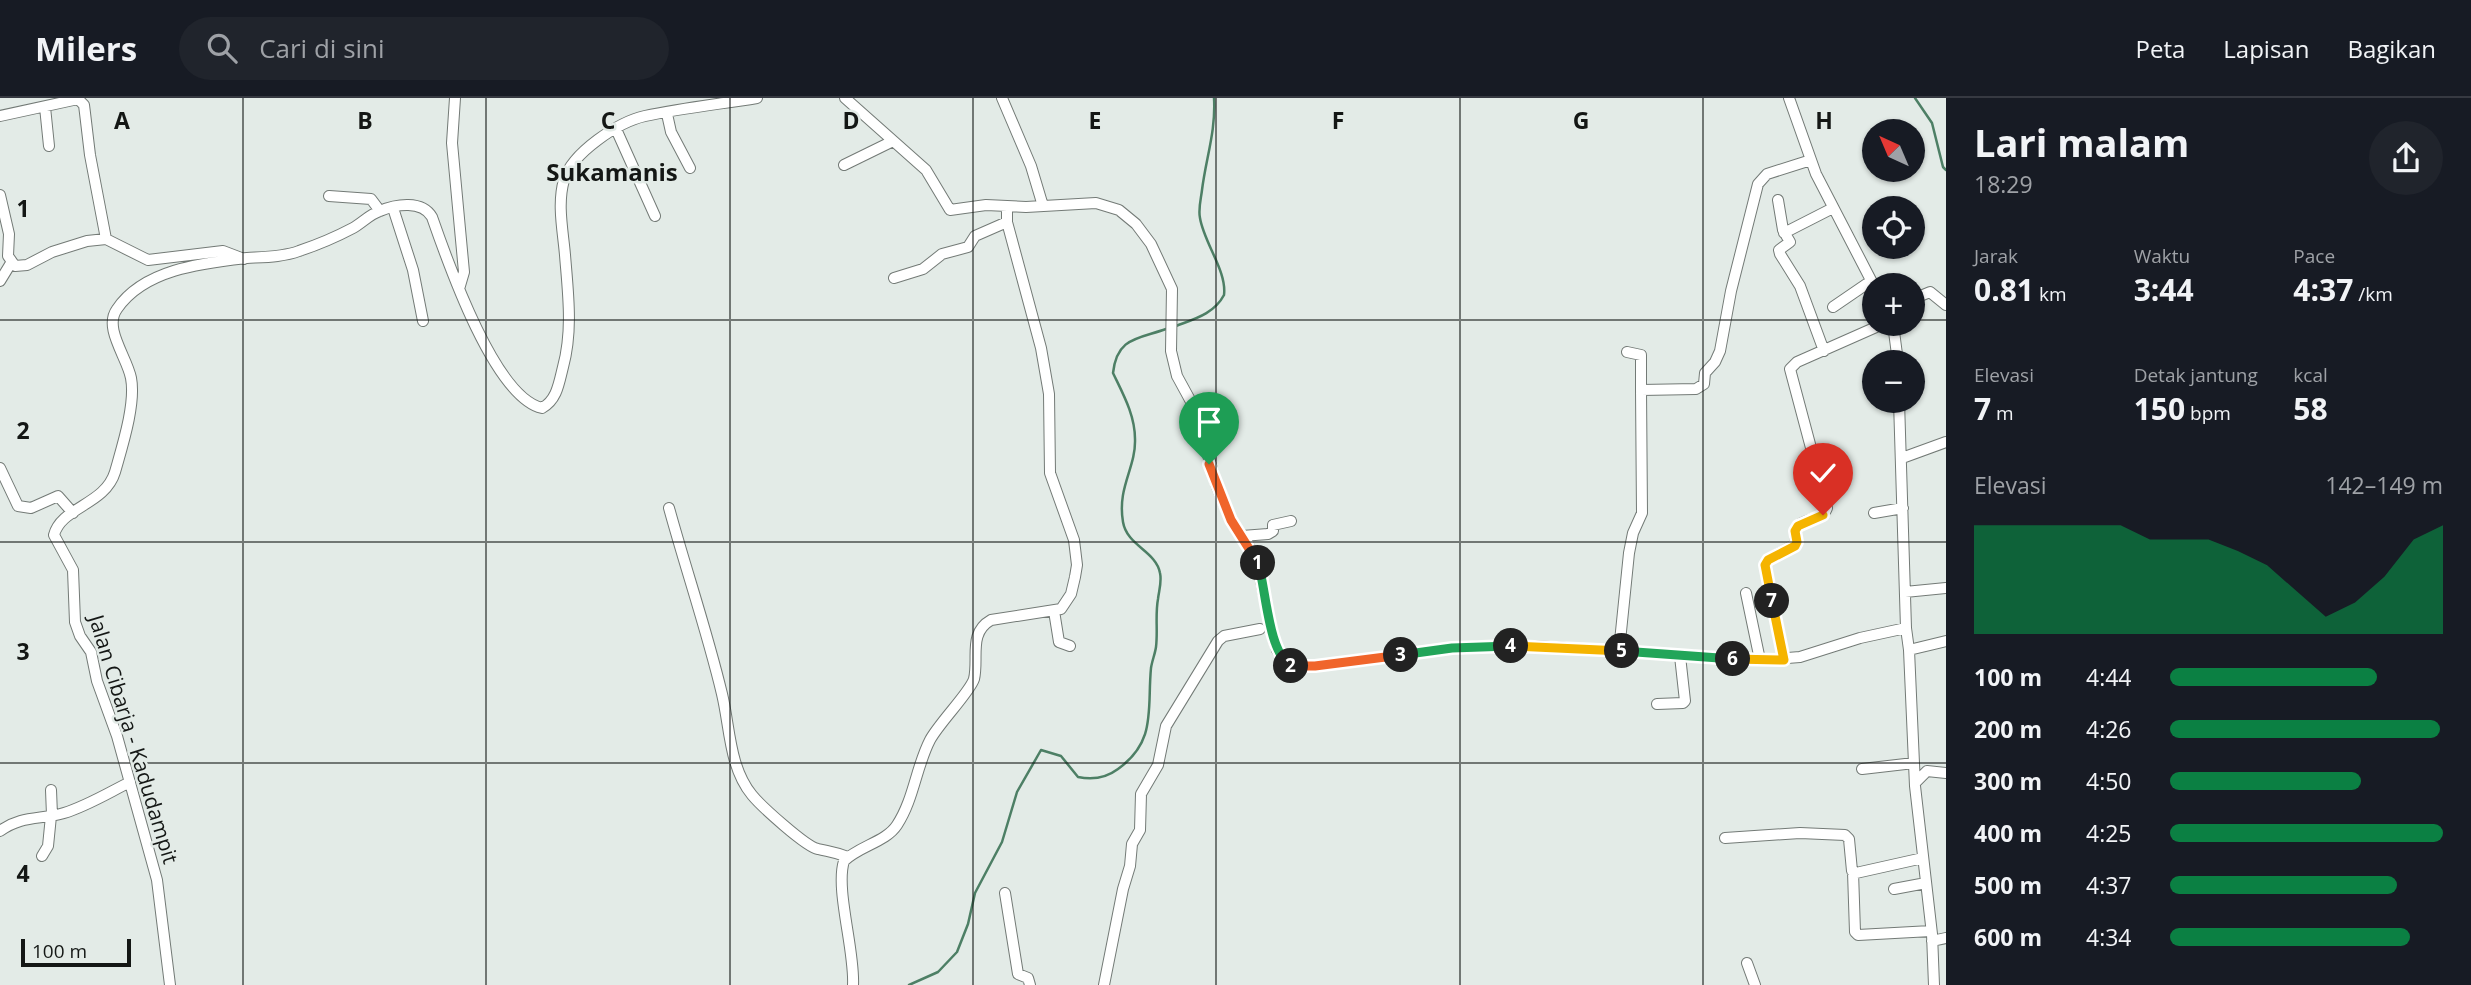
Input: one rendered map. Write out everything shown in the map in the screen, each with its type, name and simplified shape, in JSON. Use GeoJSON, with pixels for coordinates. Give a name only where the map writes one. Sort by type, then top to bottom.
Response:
{"type":"FeatureCollection","features":[{"type":"Feature","properties":{"kind":"street"},"geometry":{"type":"LineString","coordinates":[[455,98],[452,143],[464,272],[459,289]]}},
{"type":"Feature","properties":{"kind":"street","name":"Jalan Cibarja - Kadudampit"},"geometry":{"type":"LineString","coordinates":[[170,985],[157,880],[117,736],[97,681],[91,652],[80,636],[75,622],[73,570],[54,539],[58,525],[100,495],[110,483],[128,418],[131,380],[112,324],[112,316],[126,298],[155,278],[196,266],[298,252],[354,228],[380,211],[410,204],[428,210],[459,289],[488,352],[528,401],[542,408],[555,396],[569,334],[561,207],[564,179],[572,164],[582,152],[616,129],[644,116],[757,98]]}},
{"type":"Feature","properties":{"kind":"street"},"geometry":{"type":"LineString","coordinates":[[845,98],[926,170],[950,209],[986,205],[1106,205],[1129,217],[1151,244],[1172,289],[1171,351],[1177,376],[1195,409],[1217,487],[1231,520],[1259,566],[1273,637],[1277,650],[1288,665],[1315,666],[1480,646],[1534,646],[1784,660],[1906,628]]}},
{"type":"Feature","properties":{"kind":"street"},"geometry":{"type":"LineString","coordinates":[[1002,98],[1031,166],[1043,206]]}},
{"type":"Feature","properties":{"kind":"street"},"geometry":{"type":"LineString","coordinates":[[1789,98],[1811,160],[1868,273]]}},
{"type":"Feature","properties":{"kind":"street"},"geometry":{"type":"LineString","coordinates":[[0,116],[78,99],[84,105],[90,155],[106,239]]}},
{"type":"Feature","properties":{"kind":"street"},"geometry":{"type":"LineString","coordinates":[[45,107],[49,146]]}},
{"type":"Feature","properties":{"kind":"street"},"geometry":{"type":"LineString","coordinates":[[667,114],[671,132],[690,168]]}},
{"type":"Feature","properties":{"kind":"street"},"geometry":{"type":"LineString","coordinates":[[616,129],[655,216]]}},
{"type":"Feature","properties":{"kind":"street"},"geometry":{"type":"LineString","coordinates":[[844,165],[893,141]]}},
{"type":"Feature","properties":{"kind":"street"},"geometry":{"type":"LineString","coordinates":[[1642,390],[1696,389],[1704,384],[1705,373],[1716,362],[1720,351],[1731,291],[1758,184],[1767,174],[1811,160]]}},
{"type":"Feature","properties":{"kind":"street"},"geometry":{"type":"LineString","coordinates":[[0,195],[9,234],[8,256],[11,263],[20,266],[67,247],[106,239],[148,261],[223,251],[244,259]]}},
{"type":"Feature","properties":{"kind":"street"},"geometry":{"type":"LineString","coordinates":[[329,196],[371,199],[380,211]]}},
{"type":"Feature","properties":{"kind":"street"},"geometry":{"type":"LineString","coordinates":[[1778,200],[1784,233],[1790,242],[1779,250],[1780,254],[1800,286],[1824,351]]}},
{"type":"Feature","properties":{"kind":"street"},"geometry":{"type":"LineString","coordinates":[[853,985],[852,949],[842,866],[848,857],[893,831],[902,817],[931,738],[973,681],[976,640],[983,625],[991,620],[1054,611],[1064,606],[1073,586],[1077,565],[1074,540],[1051,473],[1049,394],[1027,294],[1007,222],[1007,207]]}},
{"type":"Feature","properties":{"kind":"street"},"geometry":{"type":"LineString","coordinates":[[393,208],[413,270],[423,321]]}},
{"type":"Feature","properties":{"kind":"street"},"geometry":{"type":"LineString","coordinates":[[1784,233],[1833,208]]}},
{"type":"Feature","properties":{"kind":"street"},"geometry":{"type":"LineString","coordinates":[[894,278],[923,269],[942,254],[968,247],[975,236],[1007,222]]}},
{"type":"Feature","properties":{"kind":"street"},"geometry":{"type":"LineString","coordinates":[[0,281],[11,263]]}},
{"type":"Feature","properties":{"kind":"street"},"geometry":{"type":"LineString","coordinates":[[1833,307],[1862,290]]}},
{"type":"Feature","properties":{"kind":"street"},"geometry":{"type":"LineString","coordinates":[[1925,292],[1930,292],[1946,305]]}},
{"type":"Feature","properties":{"kind":"street"},"geometry":{"type":"LineString","coordinates":[[1784,660],[1765,565],[1768,560],[1796,544],[1795,531],[1798,526],[1823,515],[1827,508],[1790,369],[1797,362],[1862,334]]}},
{"type":"Feature","properties":{"kind":"street"},"geometry":{"type":"LineString","coordinates":[[1619,651],[1629,553],[1633,533],[1642,513],[1641,355],[1628,352]]}},
{"type":"Feature","properties":{"kind":"street"},"geometry":{"type":"LineString","coordinates":[[1900,413],[1906,628],[1915,783],[1932,935],[1934,985]]}},
{"type":"Feature","properties":{"kind":"street"},"geometry":{"type":"LineString","coordinates":[[1902,458],[1946,442]]}},
{"type":"Feature","properties":{"kind":"street"},"geometry":{"type":"LineString","coordinates":[[0,468],[14,501],[21,508],[34,506],[58,496],[73,513]]}},
{"type":"Feature","properties":{"kind":"street"},"geometry":{"type":"LineString","coordinates":[[669,508],[722,694],[731,750],[751,794],[817,850],[826,849],[848,857]]}},
{"type":"Feature","properties":{"kind":"street"},"geometry":{"type":"LineString","coordinates":[[1874,513],[1903,508]]}},
{"type":"Feature","properties":{"kind":"street"},"geometry":{"type":"LineString","coordinates":[[1242,536],[1268,534],[1273,530],[1273,525],[1291,521]]}},
{"type":"Feature","properties":{"kind":"street"},"geometry":{"type":"LineString","coordinates":[[1905,592],[1946,588]]}},
{"type":"Feature","properties":{"kind":"street"},"geometry":{"type":"LineString","coordinates":[[1746,593],[1760,660]]}},
{"type":"Feature","properties":{"kind":"street"},"geometry":{"type":"LineString","coordinates":[[1054,611],[1059,642],[1070,646]]}},
{"type":"Feature","properties":{"kind":"street"},"geometry":{"type":"LineString","coordinates":[[1104,985],[1130,866],[1132,844],[1140,830],[1141,794],[1158,765],[1166,726],[1218,641],[1224,636],[1260,629]]}},
{"type":"Feature","properties":{"kind":"street"},"geometry":{"type":"LineString","coordinates":[[1909,650],[1946,641]]}},
{"type":"Feature","properties":{"kind":"street"},"geometry":{"type":"LineString","coordinates":[[1657,704],[1685,701],[1680,656]]}},
{"type":"Feature","properties":{"kind":"street"},"geometry":{"type":"LineString","coordinates":[[1862,769],[1914,763]]}},
{"type":"Feature","properties":{"kind":"street"},"geometry":{"type":"LineString","coordinates":[[1915,783],[1927,771],[1946,773]]}},
{"type":"Feature","properties":{"kind":"street"},"geometry":{"type":"LineString","coordinates":[[0,831],[18,820],[51,816],[76,808],[130,782]]}},
{"type":"Feature","properties":{"kind":"street"},"geometry":{"type":"LineString","coordinates":[[42,856],[48,846],[51,790]]}},
{"type":"Feature","properties":{"kind":"street"},"geometry":{"type":"LineString","coordinates":[[1725,838],[1800,832],[1845,835],[1849,839],[1853,872],[1855,932],[1858,935],[1932,935],[1946,938]]}},
{"type":"Feature","properties":{"kind":"street"},"geometry":{"type":"LineString","coordinates":[[1853,872],[1923,858]]}},
{"type":"Feature","properties":{"kind":"street"},"geometry":{"type":"LineString","coordinates":[[1894,890],[1926,883]]}},
{"type":"Feature","properties":{"kind":"street"},"geometry":{"type":"LineString","coordinates":[[1005,892],[1018,974],[1028,978],[1030,985]]}},
{"type":"Feature","properties":{"kind":"street"},"geometry":{"type":"LineString","coordinates":[[1747,963],[1755,985]]}},
{"type":"Feature","properties":{"kind":"waterway"},"geometry":{"type":"LineString","coordinates":[[1176,326],[1209,311],[1224,295],[1222,276],[1199,215],[1212,133],[1214,98]]}},
{"type":"Feature","properties":{"kind":"waterway"},"geometry":{"type":"LineString","coordinates":[[1915,98],[1932,123],[1946,170]]}},
{"type":"Feature","properties":{"kind":"waterway"},"geometry":{"type":"LineString","coordinates":[[909,985],[938,972],[957,952],[968,924],[975,893],[1002,842],[1017,792],[1041,750],[1061,756],[1078,777],[1099,778],[1113,772],[1130,758],[1145,736],[1161,576],[1153,559],[1130,537],[1123,522],[1122,498],[1135,449],[1134,430],[1128,405],[1113,373],[1115,361],[1124,346],[1138,338],[1166,329]]}},
{"type":"Feature","properties":{"kind":"district","name":"Sukamanis"},"geometry":{"type":"Point","coordinates":[612,171]}},
{"type":"Feature","properties":{"kind":"route"},"geometry":{"type":"LineString","coordinates":[[1209,464],[1231,520],[1256,557],[1277,650],[1283,661],[1297,667],[1452,648],[1494,646],[1784,660],[1765,565],[1768,560],[1795,546],[1795,531],[1798,526],[1823,515]]}}]}
